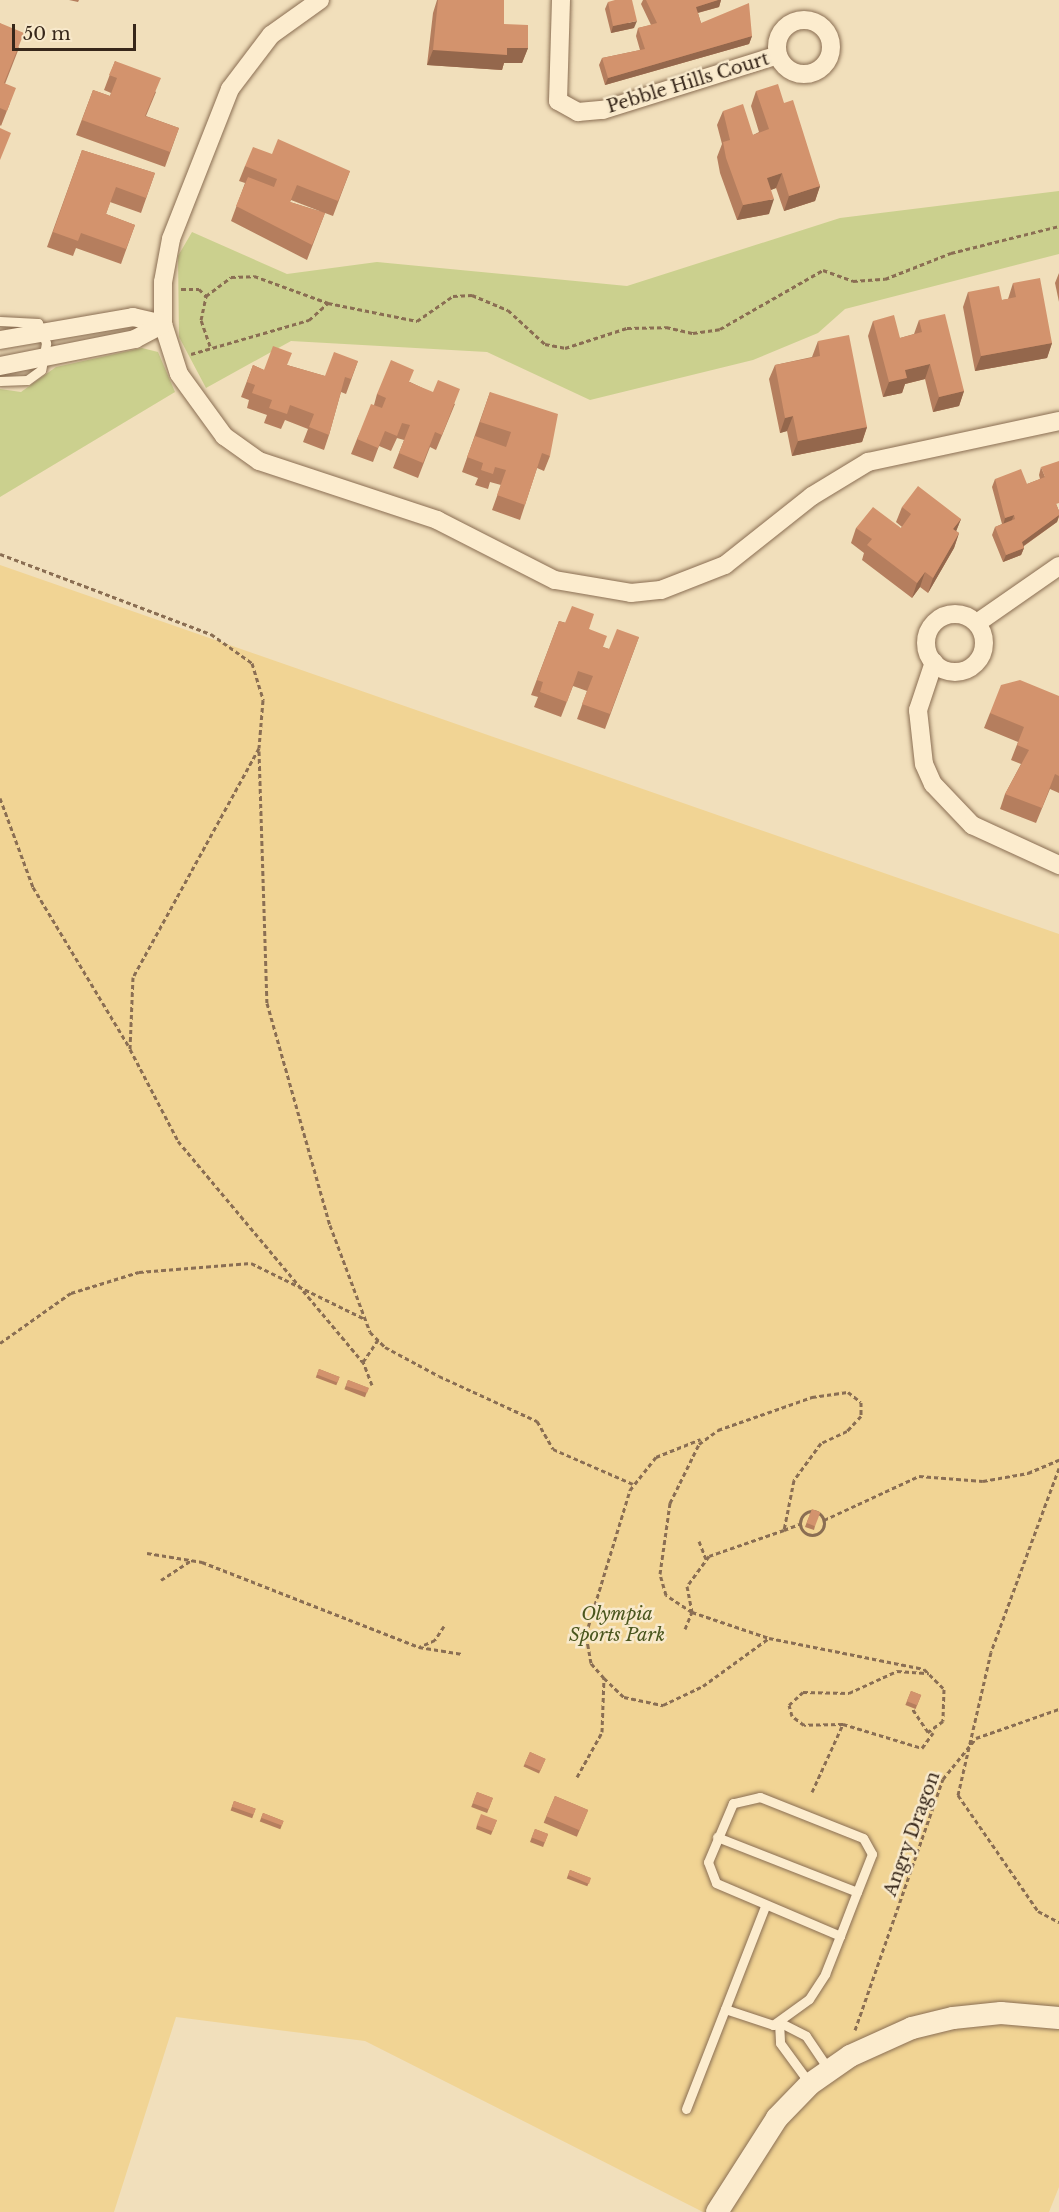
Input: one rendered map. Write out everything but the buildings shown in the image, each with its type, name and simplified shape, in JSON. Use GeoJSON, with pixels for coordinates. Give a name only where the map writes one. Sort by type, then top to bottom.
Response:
{"type":"FeatureCollection","features":[{"type":"Feature","properties":{"kind":"street"},"geometry":{"type":"LineString","coordinates":[[320,0],[259,47],[225,98],[171,239],[162,293],[163,324],[173,361],[198,405],[224,436],[259,461],[414,512],[537,574],[592,590],[660,590],[711,573],[812,496],[889,454],[1059,421]]}},
{"type":"Feature","properties":{"kind":"street","name":"Pebble Hills Court"},"geometry":{"type":"LineString","coordinates":[[561,0],[558,101],[578,112],[603,110],[778,55]]}},
{"type":"Feature","properties":{"kind":"street"},"geometry":{"type":"LineString","coordinates":[[0,340],[133,317],[163,324]]}},
{"type":"Feature","properties":{"kind":"street"},"geometry":{"type":"LineString","coordinates":[[0,366],[135,339],[163,324]]}},
{"type":"Feature","properties":{"kind":"street"},"geometry":{"type":"LineString","coordinates":[[977,623],[1059,566]]}},
{"type":"Feature","properties":{"kind":"street"},"geometry":{"type":"LineString","coordinates":[[977,623],[952,613],[935,621],[926,637],[934,662],[918,710],[924,764],[933,784],[972,825],[1059,865]]}},
{"type":"Feature","properties":{"kind":"street"},"geometry":{"type":"LineString","coordinates":[[934,662],[959,672],[975,664],[984,648],[977,623]]}},
{"type":"Feature","properties":{"kind":"street"},"geometry":{"type":"LineString","coordinates":[[717,2212],[767,2130],[810,2084],[871,2045],[932,2022],[1001,2013],[1059,2018]]}},
{"type":"Feature","properties":{"kind":"lane"},"geometry":{"type":"LineString","coordinates":[[0,321],[22,318],[46,332],[46,356],[41,370],[27,380],[0,381]]}},
{"type":"Feature","properties":{"kind":"lane"},"geometry":{"type":"LineString","coordinates":[[779,2022],[809,1999],[840,1936],[872,1846],[760,1797],[733,1803],[708,1862],[716,1883],[765,1906],[840,1936]]}},
{"type":"Feature","properties":{"kind":"lane"},"geometry":{"type":"LineString","coordinates":[[717,1837],[857,1892]]}},
{"type":"Feature","properties":{"kind":"lane"},"geometry":{"type":"LineString","coordinates":[[686,2109],[765,1906]]}},
{"type":"Feature","properties":{"kind":"lane"},"geometry":{"type":"LineString","coordinates":[[725,2009],[779,2022],[806,2036],[829,2070]]}},
{"type":"Feature","properties":{"kind":"lane"},"geometry":{"type":"LineString","coordinates":[[779,2022],[780,2043],[810,2084]]}},
{"type":"Feature","properties":{"kind":"path"},"geometry":{"type":"LineString","coordinates":[[210,346],[201,320],[206,296],[231,277],[254,276],[328,303],[417,321],[453,296],[472,295],[508,310],[545,344],[566,348],[627,328],[666,327],[693,333],[720,329],[823,270],[854,281],[885,279],[951,253],[1059,226]]}},
{"type":"Feature","properties":{"kind":"path"},"geometry":{"type":"LineString","coordinates":[[162,293],[192,289],[206,296]]}},
{"type":"Feature","properties":{"kind":"path"},"geometry":{"type":"LineString","coordinates":[[189,355],[210,346],[232,346],[309,320],[328,303]]}},
{"type":"Feature","properties":{"kind":"path"},"geometry":{"type":"LineString","coordinates":[[0,554],[211,634],[252,663],[263,700],[259,748],[267,1003],[330,1224],[365,1319],[378,1340],[439,1376],[537,1421],[553,1449],[633,1484]]}},
{"type":"Feature","properties":{"kind":"path"},"geometry":{"type":"LineString","coordinates":[[130,1049],[133,977],[259,748]]}},
{"type":"Feature","properties":{"kind":"path"},"geometry":{"type":"LineString","coordinates":[[0,798],[33,887],[130,1049],[178,1141],[306,1291],[363,1362],[372,1385]]}},
{"type":"Feature","properties":{"kind":"path"},"geometry":{"type":"LineString","coordinates":[[0,1343],[71,1293],[139,1272],[251,1263],[365,1319]]}},
{"type":"Feature","properties":{"kind":"path"},"geometry":{"type":"LineString","coordinates":[[363,1362],[378,1340]]}},
{"type":"Feature","properties":{"kind":"path"},"geometry":{"type":"LineString","coordinates":[[769,1638],[703,1686],[663,1705],[624,1697],[591,1663],[586,1634],[633,1484],[664,1451],[829,1392],[848,1392],[861,1402],[858,1421],[821,1443],[790,1486],[784,1530]]}},
{"type":"Feature","properties":{"kind":"path"},"geometry":{"type":"LineString","coordinates":[[703,1438],[670,1503],[660,1574],[666,1596],[692,1612],[769,1638],[905,1661],[929,1673],[946,1699],[943,1721],[922,1748],[843,1724],[804,1725],[796,1722],[789,1705],[803,1692],[849,1693],[897,1671],[929,1673]]}},
{"type":"Feature","properties":{"kind":"path"},"geometry":{"type":"LineString","coordinates":[[800,1524],[815,1535],[824,1520],[919,1476],[983,1481],[1028,1473],[1059,1460]]}},
{"type":"Feature","properties":{"kind":"path"},"geometry":{"type":"LineString","coordinates":[[1059,1468],[991,1652],[966,1745],[957,1795],[1038,1911],[1059,1922]]}},
{"type":"Feature","properties":{"kind":"path"},"geometry":{"type":"LineString","coordinates":[[685,1629],[692,1612],[687,1586],[706,1559],[800,1524],[811,1510],[824,1520]]}},
{"type":"Feature","properties":{"kind":"path"},"geometry":{"type":"LineString","coordinates":[[699,1541],[706,1559]]}},
{"type":"Feature","properties":{"kind":"path"},"geometry":{"type":"LineString","coordinates":[[147,1553],[193,1559],[419,1647],[462,1654]]}},
{"type":"Feature","properties":{"kind":"path"},"geometry":{"type":"LineString","coordinates":[[162,1580],[193,1559]]}},
{"type":"Feature","properties":{"kind":"path"},"geometry":{"type":"LineString","coordinates":[[419,1647],[435,1640],[444,1626]]}},
{"type":"Feature","properties":{"kind":"path"},"geometry":{"type":"LineString","coordinates":[[577,1777],[602,1732],[604,1678]]}},
{"type":"Feature","properties":{"kind":"path"},"geometry":{"type":"LineString","coordinates":[[912,1708],[917,1721],[933,1733]]}},
{"type":"Feature","properties":{"kind":"path"},"geometry":{"type":"LineString","coordinates":[[966,1745],[1059,1709]]}},
{"type":"Feature","properties":{"kind":"path"},"geometry":{"type":"LineString","coordinates":[[812,1792],[843,1724]]}},
{"type":"Feature","properties":{"kind":"path","name":"Angry Dragon"},"geometry":{"type":"LineString","coordinates":[[855,2030],[943,1779],[966,1745]]}},
{"type":"Feature","properties":{"kind":"green space"},"geometry":{"type":"Polygon","coordinates":[[[1059,191],[1059,254],[845,309],[818,333],[753,360],[590,400],[487,352],[291,341],[206,388],[179,337],[178,256],[192,232],[287,274],[377,262],[627,286],[840,218],[1059,191]]]}},
{"type":"Feature","properties":{"kind":"green space"},"geometry":{"type":"Polygon","coordinates":[[[142,348],[158,352],[175,392],[0,497],[0,389],[21,392],[56,367],[142,348]]]}},
{"type":"Feature","properties":{"kind":"sand"},"geometry":{"type":"Polygon","coordinates":[[[0,565],[1059,934],[1059,2187],[1049,2212],[703,2212],[365,2041],[176,2017],[114,2212],[0,2212],[0,565]]]}},
{"type":"Feature","properties":{"kind":"park label","name":"Olympia Sports Park"},"geometry":{"type":"Point","coordinates":[617,1625]}}]}
